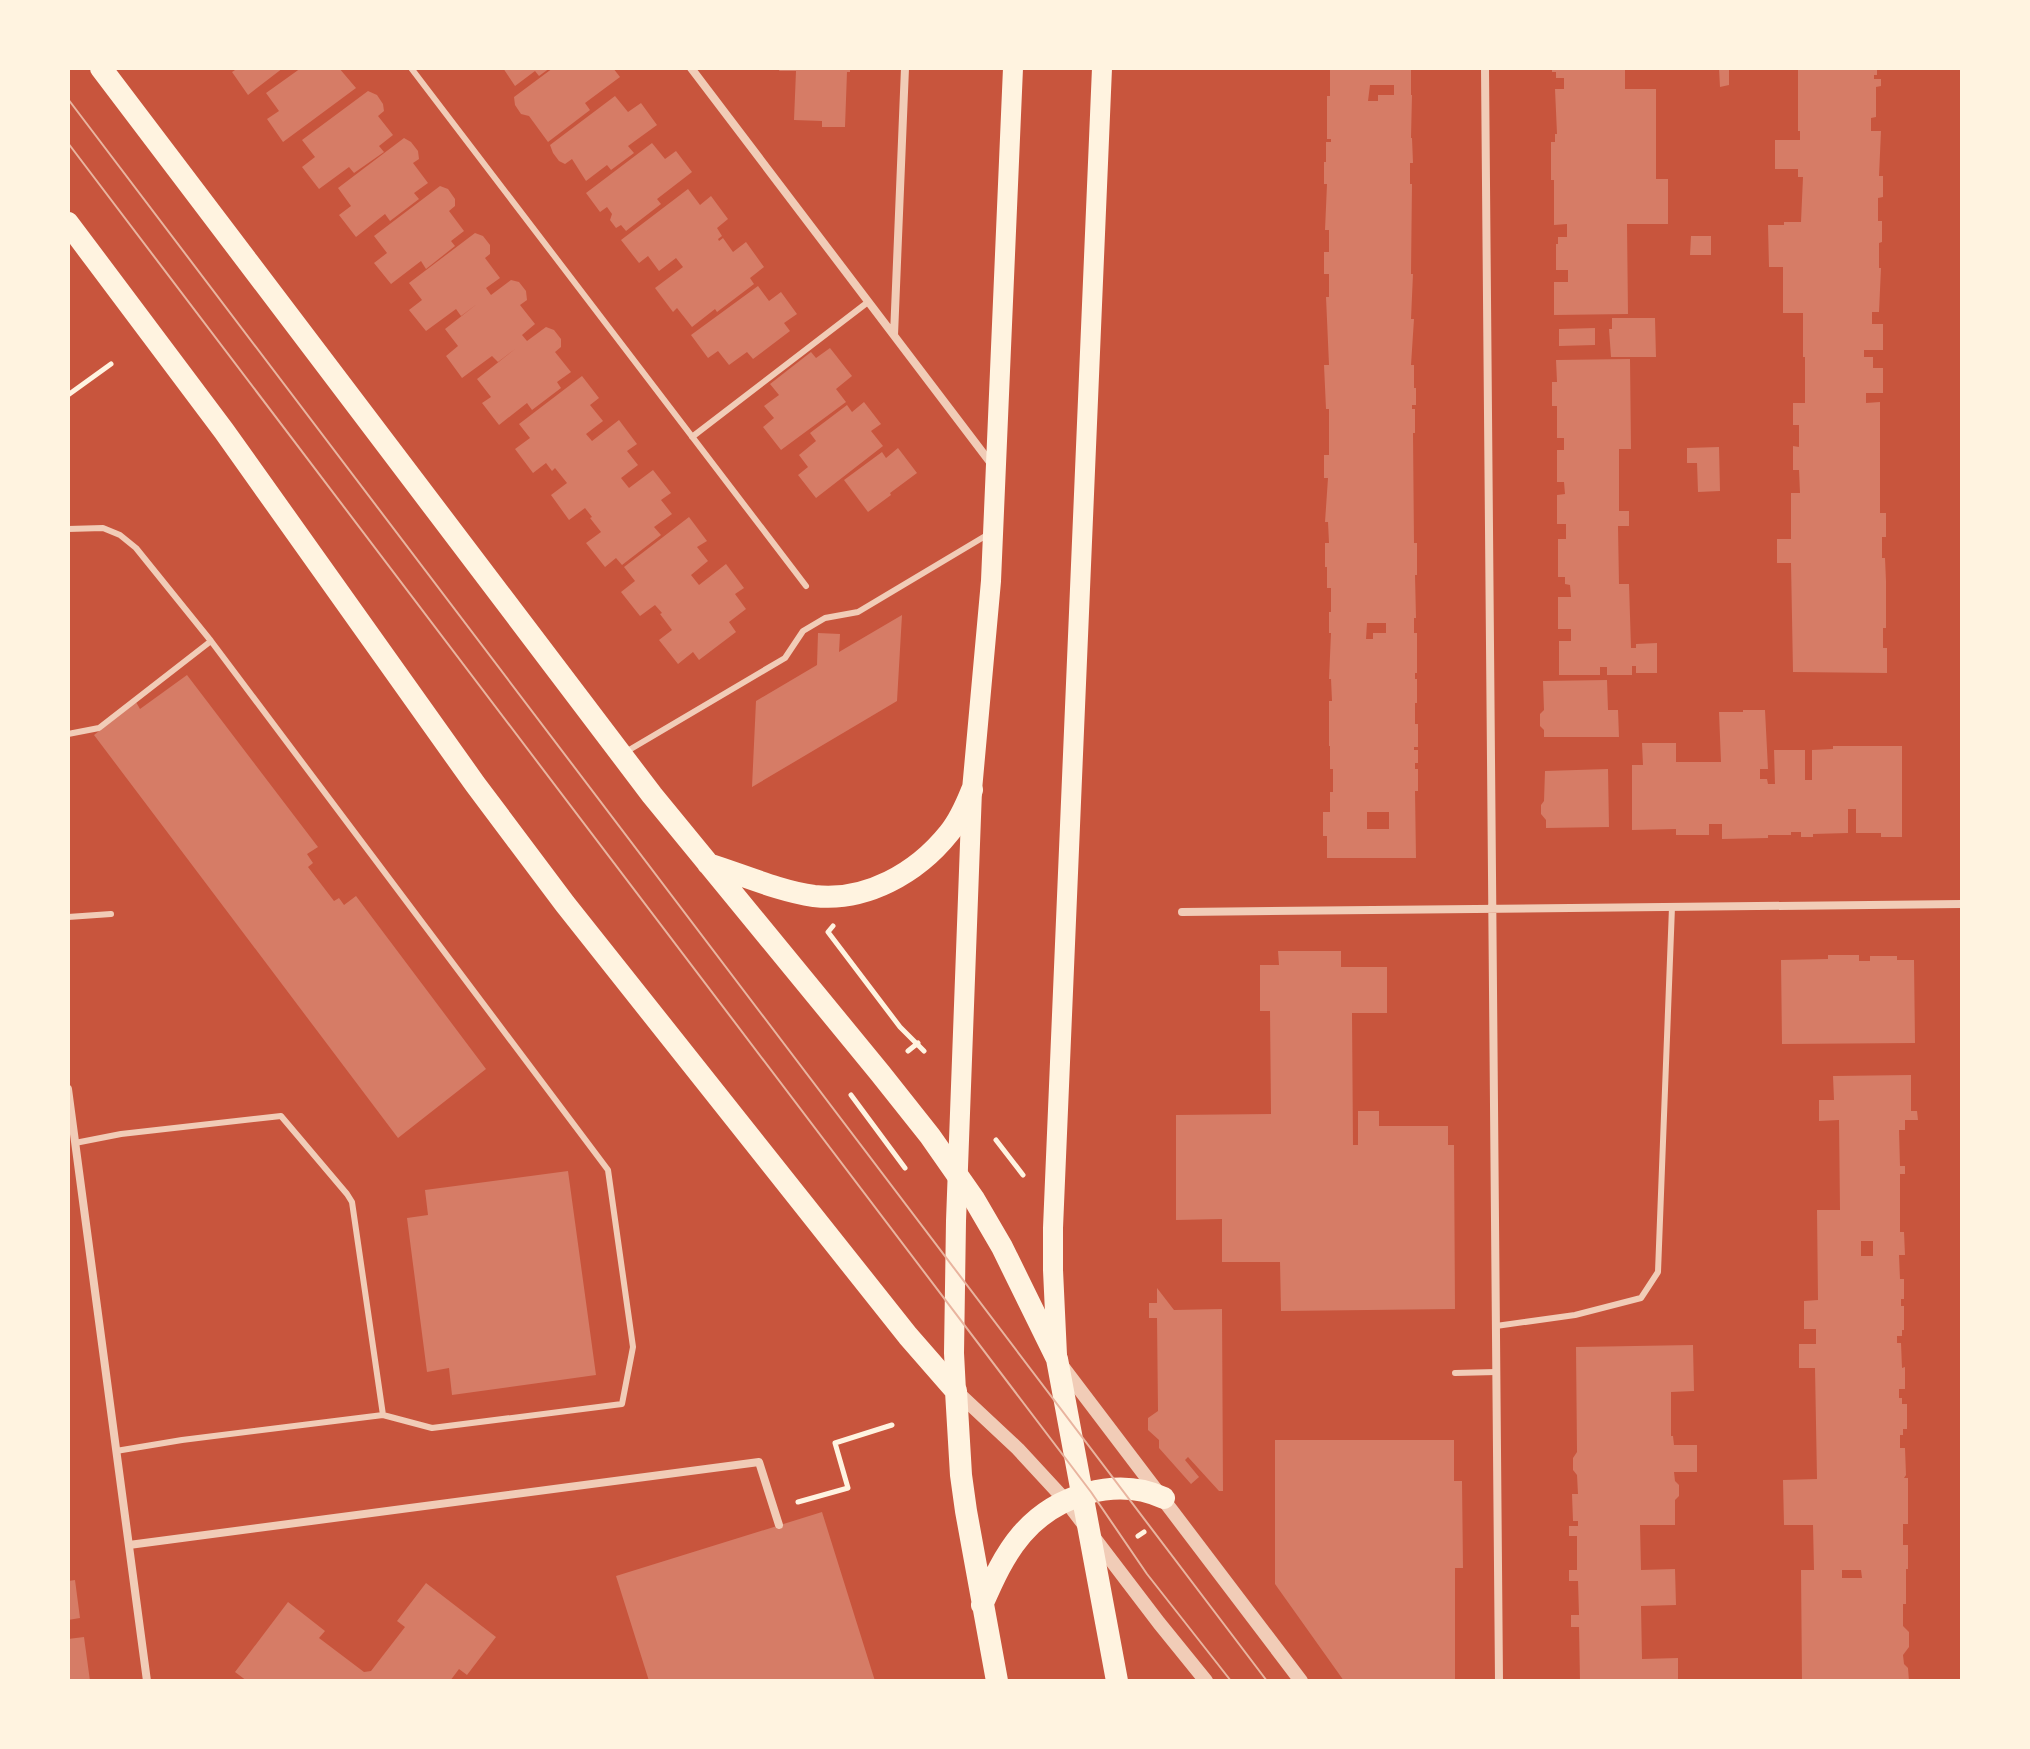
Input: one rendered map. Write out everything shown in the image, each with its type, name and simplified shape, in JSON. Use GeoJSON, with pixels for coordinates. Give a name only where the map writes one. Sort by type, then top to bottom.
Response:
{"type":"FeatureCollection","features":[{"type":"Feature","properties":{"kind":"highway"},"geometry":{"type":"LineString","coordinates":[[101,68],[621,754],[706,863],[816,992],[958,1174],[988,1221],[1057,1359],[1075,1498],[1090,1531],[1117,1681]]}},
{"type":"Feature","properties":{"kind":"highway"},"geometry":{"type":"LineString","coordinates":[[68,223],[233,443],[475,784],[565,904],[908,1336],[956,1391],[963,1487],[997,1681]]}},
{"type":"Feature","properties":{"kind":"highway"},"geometry":{"type":"LineString","coordinates":[[706,863],[801,894],[834,897],[866,891],[898,877],[934,850],[956,822],[972,790]]}},
{"type":"Feature","properties":{"kind":"highway"},"geometry":{"type":"LineString","coordinates":[[982,1605],[999,1568],[1021,1535],[1041,1517],[1075,1498],[1105,1489],[1136,1489],[1164,1498]]}},
{"type":"Feature","properties":{"kind":"main road"},"geometry":{"type":"LineString","coordinates":[[956,1391],[954,1313],[972,790],[994,531],[1013,68]]}},
{"type":"Feature","properties":{"kind":"main road"},"geometry":{"type":"LineString","coordinates":[[1057,1359],[1053,1228],[1102,68]]}},
{"type":"Feature","properties":{"kind":"street"},"geometry":{"type":"LineString","coordinates":[[691,68],[996,470]]}},
{"type":"Feature","properties":{"kind":"street"},"geometry":{"type":"LineString","coordinates":[[894,335],[905,68]]}},
{"type":"Feature","properties":{"kind":"street"},"geometry":{"type":"LineString","coordinates":[[1485,68],[1499,1681]]}},
{"type":"Feature","properties":{"kind":"street"},"geometry":{"type":"LineString","coordinates":[[1182,912],[1962,904]]}},
{"type":"Feature","properties":{"kind":"street"},"geometry":{"type":"LineString","coordinates":[[68,1089],[71,1144],[147,1681]]}},
{"type":"Feature","properties":{"kind":"street"},"geometry":{"type":"LineString","coordinates":[[1057,1359],[1301,1681]]}},
{"type":"Feature","properties":{"kind":"street"},"geometry":{"type":"LineString","coordinates":[[956,1391],[1075,1498]]}},
{"type":"Feature","properties":{"kind":"street"},"geometry":{"type":"LineString","coordinates":[[129,1545],[759,1462],[779,1525]]}},
{"type":"Feature","properties":{"kind":"street"},"geometry":{"type":"LineString","coordinates":[[1090,1531],[1206,1681]]}},
{"type":"Feature","properties":{"kind":"lane"},"geometry":{"type":"LineString","coordinates":[[411,68],[806,586]]}},
{"type":"Feature","properties":{"kind":"lane"},"geometry":{"type":"LineString","coordinates":[[692,437],[868,302]]}},
{"type":"Feature","properties":{"kind":"lane"},"geometry":{"type":"LineString","coordinates":[[68,529],[103,528],[120,535],[136,548],[211,641],[608,1170],[633,1347],[622,1404],[432,1428],[383,1415],[116,1451]]}},
{"type":"Feature","properties":{"kind":"lane"},"geometry":{"type":"LineString","coordinates":[[621,754],[785,658],[803,631],[825,618],[858,612],[994,531]]}},
{"type":"Feature","properties":{"kind":"lane"},"geometry":{"type":"LineString","coordinates":[[68,734],[99,728],[211,641]]}},
{"type":"Feature","properties":{"kind":"lane"},"geometry":{"type":"LineString","coordinates":[[1496,1326],[1575,1315],[1641,1298],[1658,1272],[1672,907]]}},
{"type":"Feature","properties":{"kind":"lane"},"geometry":{"type":"LineString","coordinates":[[68,917],[111,914]]}},
{"type":"Feature","properties":{"kind":"lane"},"geometry":{"type":"LineString","coordinates":[[71,1144],[121,1134],[281,1116],[352,1202],[383,1415]]}},
{"type":"Feature","properties":{"kind":"lane"},"geometry":{"type":"LineString","coordinates":[[1455,1373],[1496,1372]]}},
{"type":"Feature","properties":{"kind":"path"},"geometry":{"type":"LineString","coordinates":[[68,395],[111,364]]}},
{"type":"Feature","properties":{"kind":"path"},"geometry":{"type":"LineString","coordinates":[[837,921],[828,932],[900,1027],[924,1051]]}},
{"type":"Feature","properties":{"kind":"path"},"geometry":{"type":"LineString","coordinates":[[908,1051],[918,1043]]}},
{"type":"Feature","properties":{"kind":"path"},"geometry":{"type":"LineString","coordinates":[[851,1095],[905,1168]]}},
{"type":"Feature","properties":{"kind":"path"},"geometry":{"type":"LineString","coordinates":[[996,1140],[1023,1175]]}},
{"type":"Feature","properties":{"kind":"path"},"geometry":{"type":"LineString","coordinates":[[798,1502],[848,1488],[835,1443],[892,1425]]}},
{"type":"Feature","properties":{"kind":"building"},"geometry":{"type":"Polygon","coordinates":[[[238,68],[283,68],[248,95],[232,72],[238,68]]]}},
{"type":"Feature","properties":{"kind":"building"},"geometry":{"type":"Polygon","coordinates":[[[301,68],[339,68],[356,88],[283,142],[267,119],[279,111],[266,93],[301,68]]]}},
{"type":"Feature","properties":{"kind":"building"},"geometry":{"type":"Polygon","coordinates":[[[503,68],[550,68],[539,76],[535,71],[515,86],[503,68]]]}},
{"type":"Feature","properties":{"kind":"building"},"geometry":{"type":"Polygon","coordinates":[[[553,68],[613,68],[620,77],[585,103],[590,110],[548,142],[529,116],[521,114],[514,97],[553,68]]]}},
{"type":"Feature","properties":{"kind":"building"},"geometry":{"type":"Polygon","coordinates":[[[780,68],[850,68],[847,72],[845,127],[822,127],[822,121],[794,120],[796,71],[779,71],[780,68]]]}},
{"type":"Feature","properties":{"kind":"building"},"geometry":{"type":"Polygon","coordinates":[[[1330,68],[1411,68],[1411,319],[1414,319],[1411,365],[1414,365],[1416,388],[1416,405],[1412,405],[1412,409],[1415,409],[1414,543],[1417,543],[1414,618],[1414,633],[1417,633],[1415,724],[1418,724],[1418,747],[1414,747],[1418,750],[1418,763],[1415,763],[1415,769],[1418,769],[1418,791],[1415,791],[1416,858],[1327,858],[1327,836],[1323,836],[1323,812],[1330,812],[1330,792],[1333,792],[1329,746],[1329,701],[1332,701],[1329,679],[1331,588],[1327,588],[1325,567],[1325,543],[1329,543],[1328,522],[1325,522],[1328,478],[1324,478],[1324,455],[1329,455],[1329,409],[1326,409],[1324,365],[1329,365],[1326,297],[1329,297],[1329,274],[1324,274],[1324,252],[1329,252],[1329,230],[1325,230],[1327,184],[1324,184],[1324,162],[1326,142],[1331,142],[1327,139],[1327,96],[1330,96],[1330,68]],[[1370,85],[1368,101],[1378,101],[1378,95],[1394,95],[1394,85],[1370,85]],[[1367,623],[1366,639],[1373,639],[1373,633],[1386,633],[1386,623],[1367,623]],[[1367,812],[1367,829],[1389,829],[1389,812],[1367,812]]]}},
{"type":"Feature","properties":{"kind":"building"},"geometry":{"type":"Polygon","coordinates":[[[1552,68],[1625,68],[1625,89],[1656,89],[1656,179],[1668,179],[1668,224],[1627,224],[1628,314],[1554,315],[1554,282],[1568,282],[1568,270],[1556,270],[1556,244],[1558,237],[1567,237],[1567,224],[1554,225],[1551,142],[1555,142],[1557,134],[1555,89],[1564,89],[1564,78],[1556,78],[1552,68]]]}},
{"type":"Feature","properties":{"kind":"building"},"geometry":{"type":"Polygon","coordinates":[[[1719,68],[1729,68],[1729,85],[1720,87],[1719,68]]]}},
{"type":"Feature","properties":{"kind":"building"},"geometry":{"type":"Polygon","coordinates":[[[1798,68],[1877,68],[1874,79],[1881,79],[1881,86],[1876,87],[1876,117],[1871,118],[1871,131],[1881,131],[1879,176],[1883,176],[1883,197],[1878,198],[1878,221],[1882,221],[1879,312],[1872,312],[1872,324],[1883,324],[1883,350],[1864,350],[1864,357],[1873,357],[1873,368],[1883,368],[1883,393],[1866,393],[1866,403],[1880,402],[1880,513],[1886,513],[1886,537],[1882,537],[1886,581],[1883,648],[1887,648],[1887,673],[1793,672],[1791,563],[1777,563],[1777,539],[1791,539],[1791,493],[1800,493],[1799,470],[1793,470],[1793,446],[1799,447],[1799,425],[1793,425],[1793,403],[1805,403],[1803,313],[1783,313],[1783,267],[1769,267],[1768,225],[1801,222],[1803,177],[1798,177],[1798,169],[1775,169],[1775,140],[1800,140],[1798,68]]]}},
{"type":"Feature","properties":{"kind":"building"},"geometry":{"type":"Polygon","coordinates":[[[368,91],[377,95],[383,104],[384,111],[378,116],[393,135],[379,146],[384,152],[354,173],[349,167],[319,189],[302,167],[315,157],[302,140],[368,91]]]}},
{"type":"Feature","properties":{"kind":"building"},"geometry":{"type":"Polygon","coordinates":[[[615,96],[628,112],[641,103],[657,125],[628,146],[634,153],[611,170],[607,165],[586,181],[572,159],[565,164],[559,161],[550,145],[615,96]]]}},
{"type":"Feature","properties":{"kind":"building"},"geometry":{"type":"Polygon","coordinates":[[[404,138],[418,151],[419,159],[413,163],[428,183],[414,193],[419,199],[390,221],[385,214],[356,237],[339,215],[351,206],[338,188],[404,138]]]}},
{"type":"Feature","properties":{"kind":"building"},"geometry":{"type":"Polygon","coordinates":[[[652,143],[665,159],[676,151],[692,172],[657,199],[661,204],[626,231],[621,225],[616,228],[607,207],[600,212],[586,193],[652,143]]]}},
{"type":"Feature","properties":{"kind":"building"},"geometry":{"type":"Polygon","coordinates":[[[440,186],[448,189],[455,199],[455,206],[449,211],[464,231],[451,241],[455,246],[426,269],[421,261],[391,284],[374,263],[387,253],[374,236],[440,186]]]}},
{"type":"Feature","properties":{"kind":"building"},"geometry":{"type":"Polygon","coordinates":[[[688,189],[700,205],[711,196],[728,219],[717,228],[722,236],[719,241],[723,238],[733,252],[746,242],[764,267],[750,278],[754,284],[692,327],[677,308],[673,312],[655,288],[683,267],[676,258],[659,271],[648,256],[639,263],[621,240],[688,189]]]}},
{"type":"Feature","properties":{"kind":"building"},"geometry":{"type":"Polygon","coordinates":[[[475,233],[483,236],[490,245],[490,254],[485,258],[500,278],[486,288],[491,295],[511,280],[519,282],[526,291],[527,300],[520,305],[535,324],[522,335],[527,341],[546,327],[554,330],[561,339],[561,347],[555,352],[571,372],[557,382],[561,388],[532,410],[527,403],[499,425],[482,403],[491,397],[477,379],[515,349],[498,362],[492,356],[462,378],[446,356],[458,346],[445,329],[477,304],[461,316],[456,309],[426,331],[409,310],[422,300],[409,283],[475,233]]]}},
{"type":"Feature","properties":{"kind":"building"},"geometry":{"type":"Polygon","coordinates":[[[1691,236],[1711,236],[1711,255],[1690,255],[1691,236]]]}},
{"type":"Feature","properties":{"kind":"building"},"geometry":{"type":"Polygon","coordinates":[[[758,286],[769,301],[781,292],[797,314],[784,323],[790,331],[753,359],[747,352],[729,365],[718,351],[708,358],[691,335],[758,286]]]}},
{"type":"Feature","properties":{"kind":"building"},"geometry":{"type":"Polygon","coordinates":[[[1612,318],[1655,318],[1656,357],[1611,357],[1609,329],[1612,329],[1612,318]]]}},
{"type":"Feature","properties":{"kind":"building"},"geometry":{"type":"Polygon","coordinates":[[[1595,328],[1595,345],[1559,346],[1559,329],[1595,328]]]}},
{"type":"Feature","properties":{"kind":"building"},"geometry":{"type":"Polygon","coordinates":[[[830,348],[852,376],[836,389],[846,402],[781,450],[763,427],[774,418],[764,406],[779,395],[770,384],[811,352],[816,358],[830,348]]]}},
{"type":"Feature","properties":{"kind":"building"},"geometry":{"type":"Polygon","coordinates":[[[1630,359],[1631,449],[1619,449],[1619,511],[1629,511],[1629,526],[1618,526],[1619,584],[1629,584],[1631,648],[1636,648],[1636,644],[1657,643],[1657,673],[1636,673],[1636,666],[1632,666],[1632,675],[1607,675],[1607,667],[1600,667],[1600,675],[1559,675],[1559,641],[1571,641],[1571,629],[1558,629],[1558,597],[1571,597],[1570,585],[1565,584],[1565,577],[1558,577],[1558,539],[1566,539],[1566,524],[1557,524],[1557,495],[1565,494],[1564,482],[1557,482],[1557,450],[1564,450],[1564,438],[1557,438],[1557,406],[1552,406],[1552,382],[1557,382],[1556,360],[1630,359]]]}},
{"type":"Feature","properties":{"kind":"building"},"geometry":{"type":"Polygon","coordinates":[[[582,376],[599,398],[590,405],[603,421],[586,434],[592,441],[619,420],[637,444],[627,451],[638,465],[621,478],[629,488],[653,470],[671,493],[661,500],[672,514],[654,527],[661,535],[622,565],[616,558],[605,567],[586,543],[601,532],[585,508],[569,520],[551,495],[567,483],[555,468],[552,471],[546,463],[533,473],[515,449],[530,438],[519,424],[582,376]]]}},
{"type":"Feature","properties":{"kind":"building"},"geometry":{"type":"Polygon","coordinates":[[[864,402],[881,424],[871,431],[883,446],[816,498],[798,475],[808,467],[799,455],[816,441],[810,433],[847,405],[852,412],[864,402]]]}},
{"type":"Feature","properties":{"kind":"building"},"geometry":{"type":"Polygon","coordinates":[[[1719,447],[1720,491],[1698,492],[1697,463],[1687,463],[1687,448],[1719,447]]]}},
{"type":"Feature","properties":{"kind":"building"},"geometry":{"type":"Polygon","coordinates":[[[898,448],[917,473],[868,512],[844,480],[882,452],[886,458],[898,448]]]}},
{"type":"Feature","properties":{"kind":"building"},"geometry":{"type":"Polygon","coordinates":[[[689,517],[707,541],[697,547],[708,561],[691,575],[699,585],[726,564],[744,588],[735,594],[746,609],[729,622],[736,632],[699,660],[693,652],[678,664],[659,640],[672,630],[662,613],[655,605],[640,616],[621,592],[635,581],[624,567],[689,517]]]}},
{"type":"Feature","properties":{"kind":"building"},"geometry":{"type":"Polygon","coordinates":[[[902,615],[897,701],[752,787],[756,701],[817,665],[818,633],[840,634],[839,652],[902,615]]]}},
{"type":"Feature","properties":{"kind":"building"},"geometry":{"type":"Polygon","coordinates":[[[187,675],[318,847],[307,854],[313,863],[308,867],[334,901],[339,898],[344,905],[356,896],[486,1069],[398,1138],[94,735],[136,702],[140,709],[187,675]]]}},
{"type":"Feature","properties":{"kind":"building"},"geometry":{"type":"Polygon","coordinates":[[[1607,680],[1608,710],[1618,710],[1619,737],[1544,737],[1540,726],[1540,714],[1544,710],[1543,681],[1607,680]]]}},
{"type":"Feature","properties":{"kind":"building"},"geometry":{"type":"Polygon","coordinates":[[[1765,710],[1768,769],[1760,769],[1760,779],[1767,779],[1768,784],[1775,784],[1774,750],[1805,750],[1805,780],[1812,780],[1812,750],[1833,749],[1833,746],[1902,746],[1902,837],[1856,833],[1856,809],[1848,809],[1848,833],[1813,834],[1813,837],[1801,837],[1801,832],[1791,832],[1791,835],[1768,835],[1768,838],[1722,839],[1722,824],[1709,824],[1709,835],[1676,835],[1676,829],[1632,830],[1632,765],[1643,765],[1642,743],[1676,743],[1676,762],[1721,762],[1719,712],[1765,710]]]}},
{"type":"Feature","properties":{"kind":"building"},"geometry":{"type":"Polygon","coordinates":[[[1608,769],[1609,827],[1546,828],[1546,820],[1541,814],[1545,771],[1608,769]]]}},
{"type":"Feature","properties":{"kind":"building"},"geometry":{"type":"Polygon","coordinates":[[[1278,951],[1341,951],[1341,967],[1387,967],[1387,1013],[1352,1013],[1353,1145],[1358,1145],[1358,1111],[1379,1111],[1379,1126],[1448,1126],[1448,1145],[1454,1145],[1455,1309],[1281,1311],[1280,1262],[1222,1262],[1222,1219],[1176,1220],[1176,1115],[1271,1114],[1270,1011],[1260,1011],[1260,965],[1279,965],[1278,951]]]}},
{"type":"Feature","properties":{"kind":"building"},"geometry":{"type":"Polygon","coordinates":[[[1828,955],[1859,955],[1859,961],[1870,961],[1870,956],[1897,956],[1897,960],[1914,960],[1915,1043],[1782,1044],[1781,960],[1828,959],[1828,955]]]}},
{"type":"Feature","properties":{"kind":"building"},"geometry":{"type":"Polygon","coordinates":[[[1911,1075],[1911,1111],[1917,1111],[1918,1120],[1905,1120],[1905,1130],[1899,1130],[1900,1166],[1905,1166],[1905,1174],[1900,1174],[1900,1232],[1904,1232],[1905,1255],[1899,1255],[1900,1279],[1904,1279],[1901,1306],[1904,1306],[1904,1330],[1902,1336],[1897,1336],[1897,1343],[1901,1343],[1902,1368],[1905,1367],[1905,1389],[1899,1389],[1899,1398],[1902,1398],[1902,1404],[1907,1404],[1907,1429],[1903,1429],[1903,1435],[1900,1435],[1900,1448],[1905,1448],[1904,1478],[1908,1478],[1908,1524],[1903,1524],[1903,1545],[1908,1545],[1908,1569],[1903,1626],[1909,1632],[1909,1647],[1903,1655],[1909,1681],[1802,1681],[1801,1570],[1814,1570],[1813,1525],[1784,1525],[1783,1480],[1817,1479],[1815,1368],[1799,1368],[1799,1344],[1816,1344],[1816,1329],[1804,1329],[1804,1301],[1818,1300],[1817,1210],[1840,1210],[1839,1120],[1819,1121],[1819,1100],[1834,1100],[1833,1076],[1911,1075]],[[1861,1241],[1861,1256],[1873,1256],[1873,1241],[1861,1241]],[[1842,1570],[1842,1578],[1862,1578],[1861,1570],[1842,1570]]]}},
{"type":"Feature","properties":{"kind":"building"},"geometry":{"type":"Polygon","coordinates":[[[568,1171],[596,1375],[452,1395],[449,1368],[427,1372],[407,1218],[428,1215],[425,1190],[568,1171]]]}},
{"type":"Feature","properties":{"kind":"building"},"geometry":{"type":"Polygon","coordinates":[[[1157,1288],[1174,1310],[1222,1309],[1223,1491],[1219,1491],[1188,1457],[1185,1460],[1199,1477],[1191,1484],[1159,1448],[1159,1440],[1148,1430],[1148,1418],[1158,1411],[1157,1318],[1149,1318],[1149,1303],[1157,1303],[1157,1288]]]}},
{"type":"Feature","properties":{"kind":"building"},"geometry":{"type":"Polygon","coordinates":[[[1693,1345],[1694,1391],[1671,1392],[1671,1436],[1674,1445],[1697,1445],[1697,1472],[1674,1472],[1679,1485],[1679,1496],[1675,1500],[1675,1525],[1640,1525],[1641,1570],[1675,1569],[1676,1605],[1641,1606],[1642,1659],[1678,1658],[1678,1681],[1580,1681],[1579,1627],[1571,1627],[1571,1615],[1579,1615],[1578,1581],[1569,1581],[1569,1570],[1577,1570],[1577,1536],[1569,1536],[1569,1526],[1578,1526],[1578,1521],[1573,1521],[1572,1494],[1578,1494],[1577,1475],[1573,1470],[1573,1458],[1577,1452],[1576,1347],[1693,1345]]]}},
{"type":"Feature","properties":{"kind":"building"},"geometry":{"type":"Polygon","coordinates":[[[1275,1440],[1454,1440],[1454,1481],[1462,1481],[1463,1568],[1455,1568],[1455,1681],[1344,1681],[1275,1584],[1275,1440]]]}},
{"type":"Feature","properties":{"kind":"building"},"geometry":{"type":"Polygon","coordinates":[[[822,1512],[875,1681],[649,1681],[616,1576],[822,1512]]]}},
{"type":"Feature","properties":{"kind":"building"},"geometry":{"type":"Polygon","coordinates":[[[75,1580],[80,1618],[68,1620],[68,1581],[75,1580]]]}},
{"type":"Feature","properties":{"kind":"building"},"geometry":{"type":"Polygon","coordinates":[[[426,1583],[496,1637],[467,1675],[459,1669],[450,1681],[247,1681],[235,1672],[288,1602],[325,1631],[319,1638],[364,1672],[371,1671],[405,1627],[397,1621],[426,1583]]]}},
{"type":"Feature","properties":{"kind":"building"},"geometry":{"type":"Polygon","coordinates":[[[84,1637],[90,1681],[68,1681],[68,1639],[84,1637]]]}},
{"type":"Feature","properties":{"kind":"tram line"},"geometry":{"type":"LineString","coordinates":[[68,99],[1267,1681]]}},
{"type":"Feature","properties":{"kind":"tram line"},"geometry":{"type":"LineString","coordinates":[[68,143],[1091,1492],[1147,1574],[1231,1681]]}}]}
